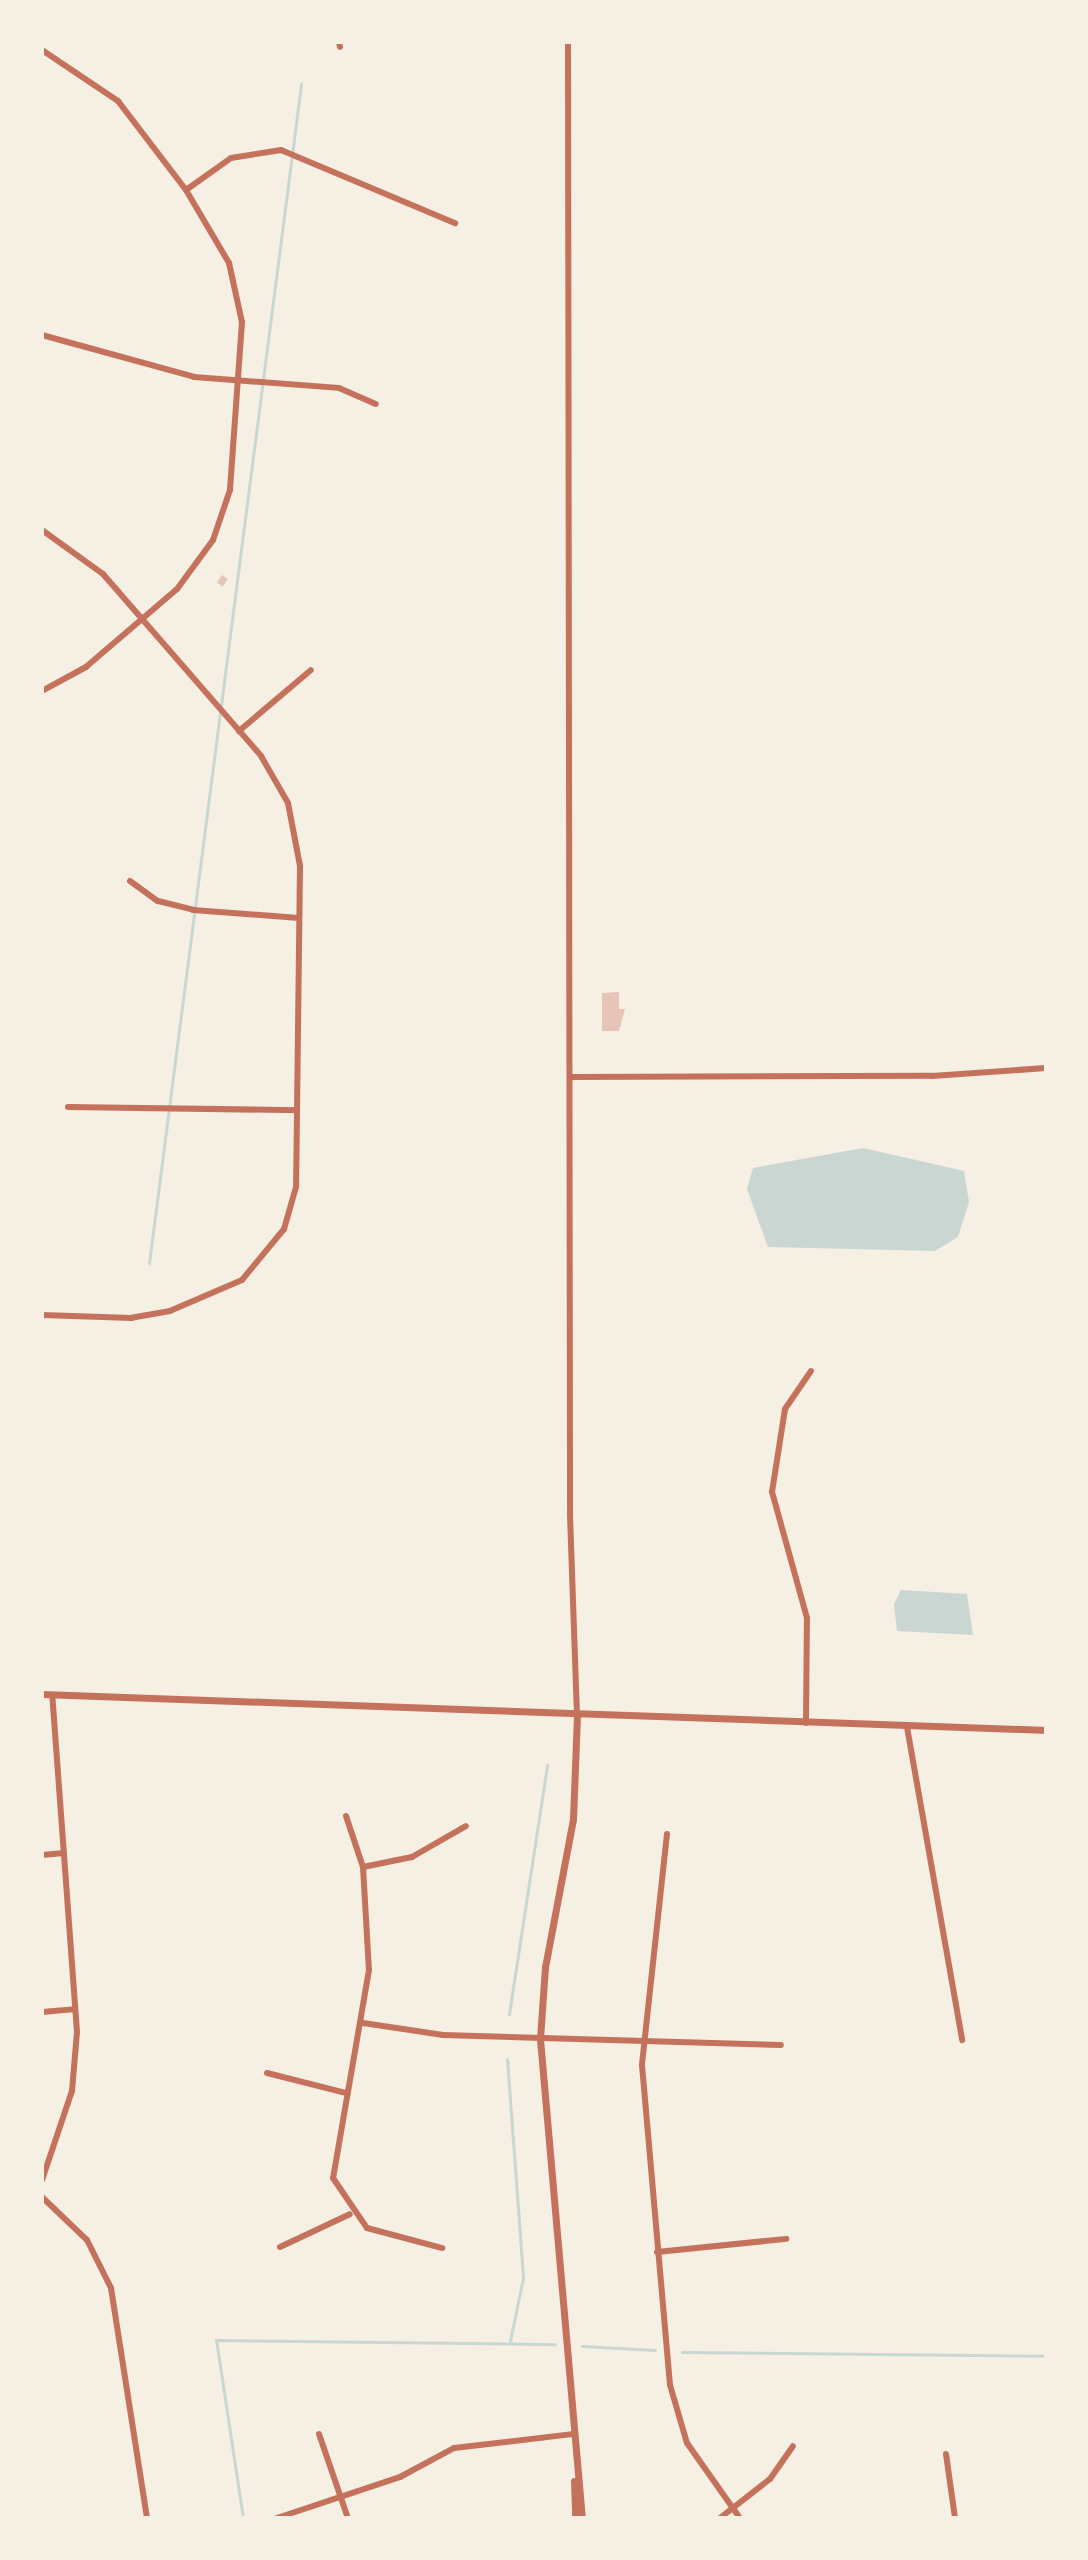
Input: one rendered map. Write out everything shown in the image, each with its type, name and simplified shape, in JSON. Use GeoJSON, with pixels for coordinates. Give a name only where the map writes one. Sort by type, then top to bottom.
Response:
{"type":"FeatureCollection","features":[{"type":"Feature","properties":{"kind":"street"},"geometry":{"type":"LineString","coordinates":[[568,42],[571,1077],[577,1715],[573,1819],[545,1967],[540,2039],[582,2518]]}},
{"type":"Feature","properties":{"kind":"street"},"geometry":{"type":"LineString","coordinates":[[42,50],[118,101],[186,190],[217,237],[236,286],[238,381],[230,490],[213,540],[187,578],[141,620],[86,667],[42,691]]}},
{"type":"Feature","properties":{"kind":"street"},"geometry":{"type":"LineString","coordinates":[[186,190],[231,158],[281,150],[455,223]]}},
{"type":"Feature","properties":{"kind":"street"},"geometry":{"type":"LineString","coordinates":[[42,335],[194,377],[347,389],[376,404]]}},
{"type":"Feature","properties":{"kind":"street"},"geometry":{"type":"LineString","coordinates":[[42,530],[91,562],[239,731],[288,803],[300,849],[297,1110],[290,1214],[255,1271],[227,1289],[157,1315],[42,1315]]}},
{"type":"Feature","properties":{"kind":"street"},"geometry":{"type":"LineString","coordinates":[[239,731],[311,670]]}},
{"type":"Feature","properties":{"kind":"street"},"geometry":{"type":"LineString","coordinates":[[130,881],[158,901],[193,910],[299,918]]}},
{"type":"Feature","properties":{"kind":"street"},"geometry":{"type":"LineString","coordinates":[[571,1077],[945,1076],[1046,1068]]}},
{"type":"Feature","properties":{"kind":"street"},"geometry":{"type":"LineString","coordinates":[[68,1107],[297,1110]]}},
{"type":"Feature","properties":{"kind":"street"},"geometry":{"type":"LineString","coordinates":[[806,1723],[807,1618],[772,1492],[785,1409],[811,1371]]}},
{"type":"Feature","properties":{"kind":"street"},"geometry":{"type":"LineString","coordinates":[[42,1694],[1046,1730]]}},
{"type":"Feature","properties":{"kind":"street"},"geometry":{"type":"LineString","coordinates":[[42,2180],[72,2091],[75,2009],[52,1695]]}},
{"type":"Feature","properties":{"kind":"street"},"geometry":{"type":"LineString","coordinates":[[907,1727],[962,2040]]}},
{"type":"Feature","properties":{"kind":"street"},"geometry":{"type":"LineString","coordinates":[[346,1816],[363,1867],[369,1970],[363,2023],[333,2167],[350,2214],[380,2235],[442,2248]]}},
{"type":"Feature","properties":{"kind":"street"},"geometry":{"type":"LineString","coordinates":[[363,1867],[412,1857],[466,1826]]}},
{"type":"Feature","properties":{"kind":"street"},"geometry":{"type":"LineString","coordinates":[[667,1834],[642,2043],[657,2252],[676,2414],[697,2461],[740,2518]]}},
{"type":"Feature","properties":{"kind":"street"},"geometry":{"type":"LineString","coordinates":[[42,1855],[64,1853]]}},
{"type":"Feature","properties":{"kind":"street"},"geometry":{"type":"LineString","coordinates":[[42,2012],[75,2009]]}},
{"type":"Feature","properties":{"kind":"street"},"geometry":{"type":"LineString","coordinates":[[363,2023],[540,2039],[781,2045]]}},
{"type":"Feature","properties":{"kind":"street"},"geometry":{"type":"LineString","coordinates":[[267,2073],[346,2093]]}},
{"type":"Feature","properties":{"kind":"street"},"geometry":{"type":"LineString","coordinates":[[42,2197],[87,2240],[111,2288],[147,2518]]}},
{"type":"Feature","properties":{"kind":"street"},"geometry":{"type":"LineString","coordinates":[[280,2247],[350,2214]]}},
{"type":"Feature","properties":{"kind":"street"},"geometry":{"type":"LineString","coordinates":[[657,2252],[786,2239]]}},
{"type":"Feature","properties":{"kind":"street"},"geometry":{"type":"LineString","coordinates":[[319,2434],[348,2518]]}},
{"type":"Feature","properties":{"kind":"street"},"geometry":{"type":"LineString","coordinates":[[277,2518],[340,2501],[454,2448],[574,2434]]}},
{"type":"Feature","properties":{"kind":"street"},"geometry":{"type":"LineString","coordinates":[[574,2434],[575,2518]]}},
{"type":"Feature","properties":{"kind":"street"},"geometry":{"type":"LineString","coordinates":[[720,2518],[770,2479],[793,2446]]}},
{"type":"Feature","properties":{"kind":"street"},"geometry":{"type":"LineString","coordinates":[[946,2454],[955,2518]]}},
{"type":"Feature","properties":{"kind":"shaded area"},"geometry":{"type":"Polygon","coordinates":[[[863,1148],[964,1171],[969,1202],[958,1237],[935,1251],[768,1247],[747,1189],[753,1168],[863,1148]]]}},
{"type":"Feature","properties":{"kind":"shaded area"},"geometry":{"type":"Polygon","coordinates":[[[901,1590],[967,1594],[973,1635],[897,1631],[894,1604],[901,1590]]]}},
{"type":"Feature","properties":{"kind":"building"},"geometry":{"type":"Polygon","coordinates":[[[222,575],[228,579],[223,586],[217,582],[222,575]]]}},
{"type":"Feature","properties":{"kind":"building"},"geometry":{"type":"Polygon","coordinates":[[[619,992],[619,1009],[625,1009],[619,1031],[602,1031],[602,993],[619,992]]]}},
{"type":"Feature","properties":{"kind":"waterway"},"geometry":{"type":"LineString","coordinates":[[149,1263],[301,84]]}},
{"type":"Feature","properties":{"kind":"waterway"},"geometry":{"type":"LineString","coordinates":[[509,2014],[547,1765]]}},
{"type":"Feature","properties":{"kind":"waterway"},"geometry":{"type":"LineString","coordinates":[[507,2059],[523,2278],[510,2341]]}},
{"type":"Feature","properties":{"kind":"waterway"},"geometry":{"type":"LineString","coordinates":[[243,2518],[216,2340],[555,2344]]}},
{"type":"Feature","properties":{"kind":"waterway"},"geometry":{"type":"LineString","coordinates":[[582,2346],[655,2350]]}},
{"type":"Feature","properties":{"kind":"waterway"},"geometry":{"type":"LineString","coordinates":[[682,2352],[1046,2356]]}}]}
